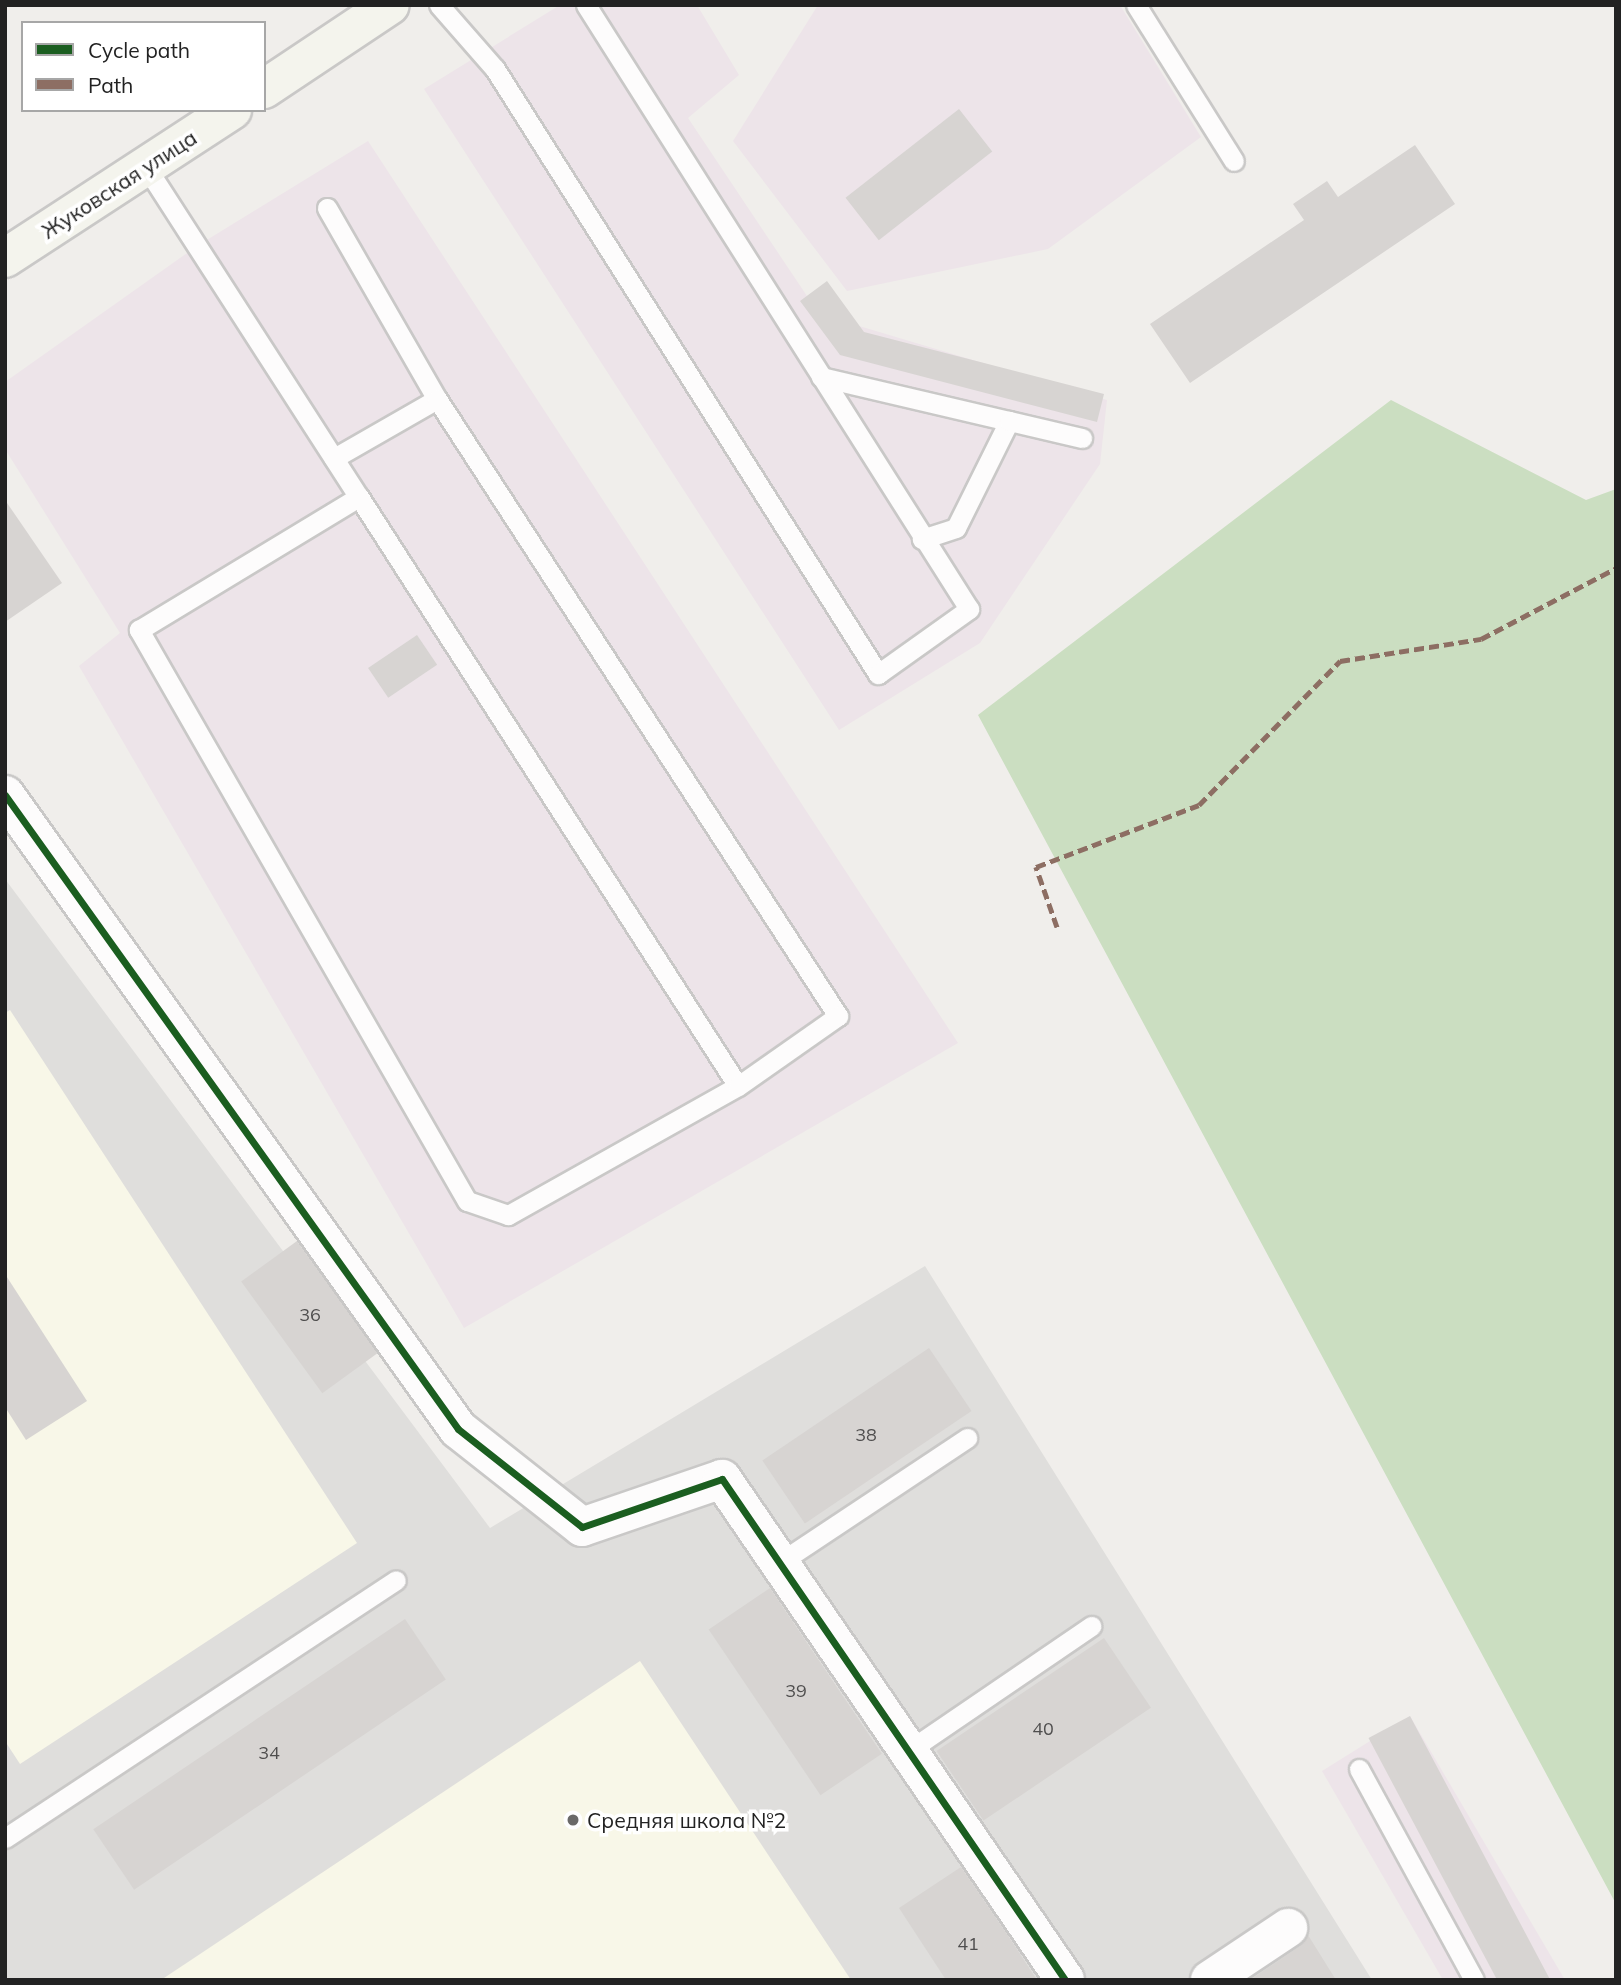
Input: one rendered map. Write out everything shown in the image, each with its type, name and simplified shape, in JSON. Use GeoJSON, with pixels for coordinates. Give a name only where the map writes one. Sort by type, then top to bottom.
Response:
{"type":"FeatureCollection","features":[{"type":"Feature","properties":{"kind":"main road"},"geometry":{"type":"LineString","coordinates":[[266,88],[390,5]]}},
{"type":"Feature","properties":{"kind":"main road","name":"Жуковская улица"},"geometry":{"type":"LineString","coordinates":[[5,258],[229,112]]}},
{"type":"Feature","properties":{"kind":"street"},"geometry":{"type":"LineString","coordinates":[[5,795],[458,1429],[582,1527],[722,1479],[1065,1980]]}},
{"type":"Feature","properties":{"kind":"street"},"geometry":{"type":"LineString","coordinates":[[1210,1980],[1288,1928]]}},
{"type":"Feature","properties":{"kind":"lane"},"geometry":{"type":"LineString","coordinates":[[439,5],[495,69],[878,674],[969,609],[922,539],[586,5]]}},
{"type":"Feature","properties":{"kind":"lane"},"geometry":{"type":"LineString","coordinates":[[1136,5],[1234,162]]}},
{"type":"Feature","properties":{"kind":"lane"},"geometry":{"type":"LineString","coordinates":[[146,167],[738,1086]]}},
{"type":"Feature","properties":{"kind":"lane"},"geometry":{"type":"LineString","coordinates":[[327,208],[437,399],[838,1016],[738,1086],[508,1215],[467,1201],[139,630],[359,497]]}},
{"type":"Feature","properties":{"kind":"lane"},"geometry":{"type":"LineString","coordinates":[[821,377],[1082,438]]}},
{"type":"Feature","properties":{"kind":"lane"},"geometry":{"type":"LineString","coordinates":[[334,458],[437,399]]}},
{"type":"Feature","properties":{"kind":"lane"},"geometry":{"type":"LineString","coordinates":[[922,539],[956,528],[1009,421]]}},
{"type":"Feature","properties":{"kind":"lane"},"geometry":{"type":"LineString","coordinates":[[779,1563],[967,1438]]}},
{"type":"Feature","properties":{"kind":"lane"},"geometry":{"type":"LineString","coordinates":[[5,1838],[396,1580]]}},
{"type":"Feature","properties":{"kind":"lane"},"geometry":{"type":"LineString","coordinates":[[908,1751],[1091,1626]]}},
{"type":"Feature","properties":{"kind":"lane"},"geometry":{"type":"LineString","coordinates":[[1359,1769],[1474,1980]]}},
{"type":"Feature","properties":{"kind":"shaded area"},"geometry":{"type":"Polygon","coordinates":[[[560,5],[697,5],[739,75],[688,118],[819,314],[1107,400],[1100,464],[980,643],[839,730],[424,89],[560,5]]]}},
{"type":"Feature","properties":{"kind":"shaded area"},"geometry":{"type":"Polygon","coordinates":[[[818,5],[1120,5],[1201,137],[1048,249],[847,291],[733,141],[818,5]]]}},
{"type":"Feature","properties":{"kind":"shaded area"},"geometry":{"type":"Polygon","coordinates":[[[368,141],[958,1043],[464,1328],[79,666],[120,633],[5,449],[5,382],[197,246],[368,141]]]}},
{"type":"Feature","properties":{"kind":"shaded area"},"geometry":{"type":"Polygon","coordinates":[[[5,879],[490,1528],[925,1266],[1372,1980],[5,1980],[5,879]]]}},
{"type":"Feature","properties":{"kind":"shaded area"},"geometry":{"type":"Polygon","coordinates":[[[10,1010],[357,1543],[20,1764],[5,1741],[5,1013],[10,1010]]]}},
{"type":"Feature","properties":{"kind":"shaded area","name":"Средняя школа №2"},"geometry":{"type":"Polygon","coordinates":[[[640,1661],[851,1980],[161,1980],[640,1661]]]}},
{"type":"Feature","properties":{"kind":"shaded area"},"geometry":{"type":"Polygon","coordinates":[[[1410,1716],[1565,1980],[1443,1980],[1322,1771],[1410,1716]]]}},
{"type":"Feature","properties":{"kind":"green space"},"geometry":{"type":"Polygon","coordinates":[[[1391,400],[1586,500],[1616,489],[1616,1904],[978,715],[1391,400]]]}},
{"type":"Feature","properties":{"kind":"building"},"geometry":{"type":"Polygon","coordinates":[[[959,109],[992,152],[879,240],[846,198],[959,109]]]}},
{"type":"Feature","properties":{"kind":"building"},"geometry":{"type":"Polygon","coordinates":[[[1415,145],[1455,204],[1190,383],[1150,324],[1304,220],[1293,204],[1327,181],[1338,197],[1415,145]]]}},
{"type":"Feature","properties":{"kind":"building"},"geometry":{"type":"Polygon","coordinates":[[[827,281],[864,332],[1104,394],[1097,422],[840,355],[800,301],[827,281]]]}},
{"type":"Feature","properties":{"kind":"building"},"geometry":{"type":"Polygon","coordinates":[[[5,500],[62,583],[5,622],[5,500]]]}},
{"type":"Feature","properties":{"kind":"building"},"geometry":{"type":"Polygon","coordinates":[[[417,635],[437,665],[388,698],[368,668],[417,635]]]}},
{"type":"Feature","properties":{"kind":"building"},"geometry":{"type":"Polygon","coordinates":[[[297,1241],[378,1353],[322,1393],[241,1282],[297,1241]]]}},
{"type":"Feature","properties":{"kind":"building"},"geometry":{"type":"Polygon","coordinates":[[[5,1274],[87,1401],[26,1440],[5,1407],[5,1274]]]}},
{"type":"Feature","properties":{"kind":"building"},"geometry":{"type":"Polygon","coordinates":[[[929,1348],[971,1411],[805,1523],[762,1460],[929,1348]]]}},
{"type":"Feature","properties":{"kind":"building"},"geometry":{"type":"Polygon","coordinates":[[[770,1588],[882,1754],[820,1795],[709,1629],[770,1588]]]}},
{"type":"Feature","properties":{"kind":"building"},"geometry":{"type":"Polygon","coordinates":[[[405,1619],[446,1680],[134,1890],[93,1829],[405,1619]]]}},
{"type":"Feature","properties":{"kind":"building"},"geometry":{"type":"Polygon","coordinates":[[[1104,1638],[1151,1708],[984,1821],[937,1751],[1104,1638]]]}},
{"type":"Feature","properties":{"kind":"building"},"geometry":{"type":"Polygon","coordinates":[[[1410,1716],[1550,1980],[1497,1980],[1369,1738],[1410,1716]]]}},
{"type":"Feature","properties":{"kind":"building"},"geometry":{"type":"Polygon","coordinates":[[[961,1867],[1037,1980],[946,1980],[899,1908],[961,1867]]]}},
{"type":"Feature","properties":{"kind":"building"},"geometry":{"type":"Polygon","coordinates":[[[1308,1935],[1336,1980],[1250,1980],[1300,1946],[1308,1935]]]}},
{"type":"Feature","properties":{"kind":"marked path"},"geometry":{"type":"LineString","coordinates":[[1057,927],[1036,867],[1199,805],[1340,661],[1481,639],[1616,568]]}},
{"type":"Feature","properties":{"kind":"cycle path"},"geometry":{"type":"LineString","coordinates":[[5,795],[458,1429],[582,1527],[722,1479],[1065,1980]]}},
{"type":"Feature","properties":{"kind":"place","name":"Средняя школа №2"},"geometry":{"type":"Point","coordinates":[573,1820]}}]}
